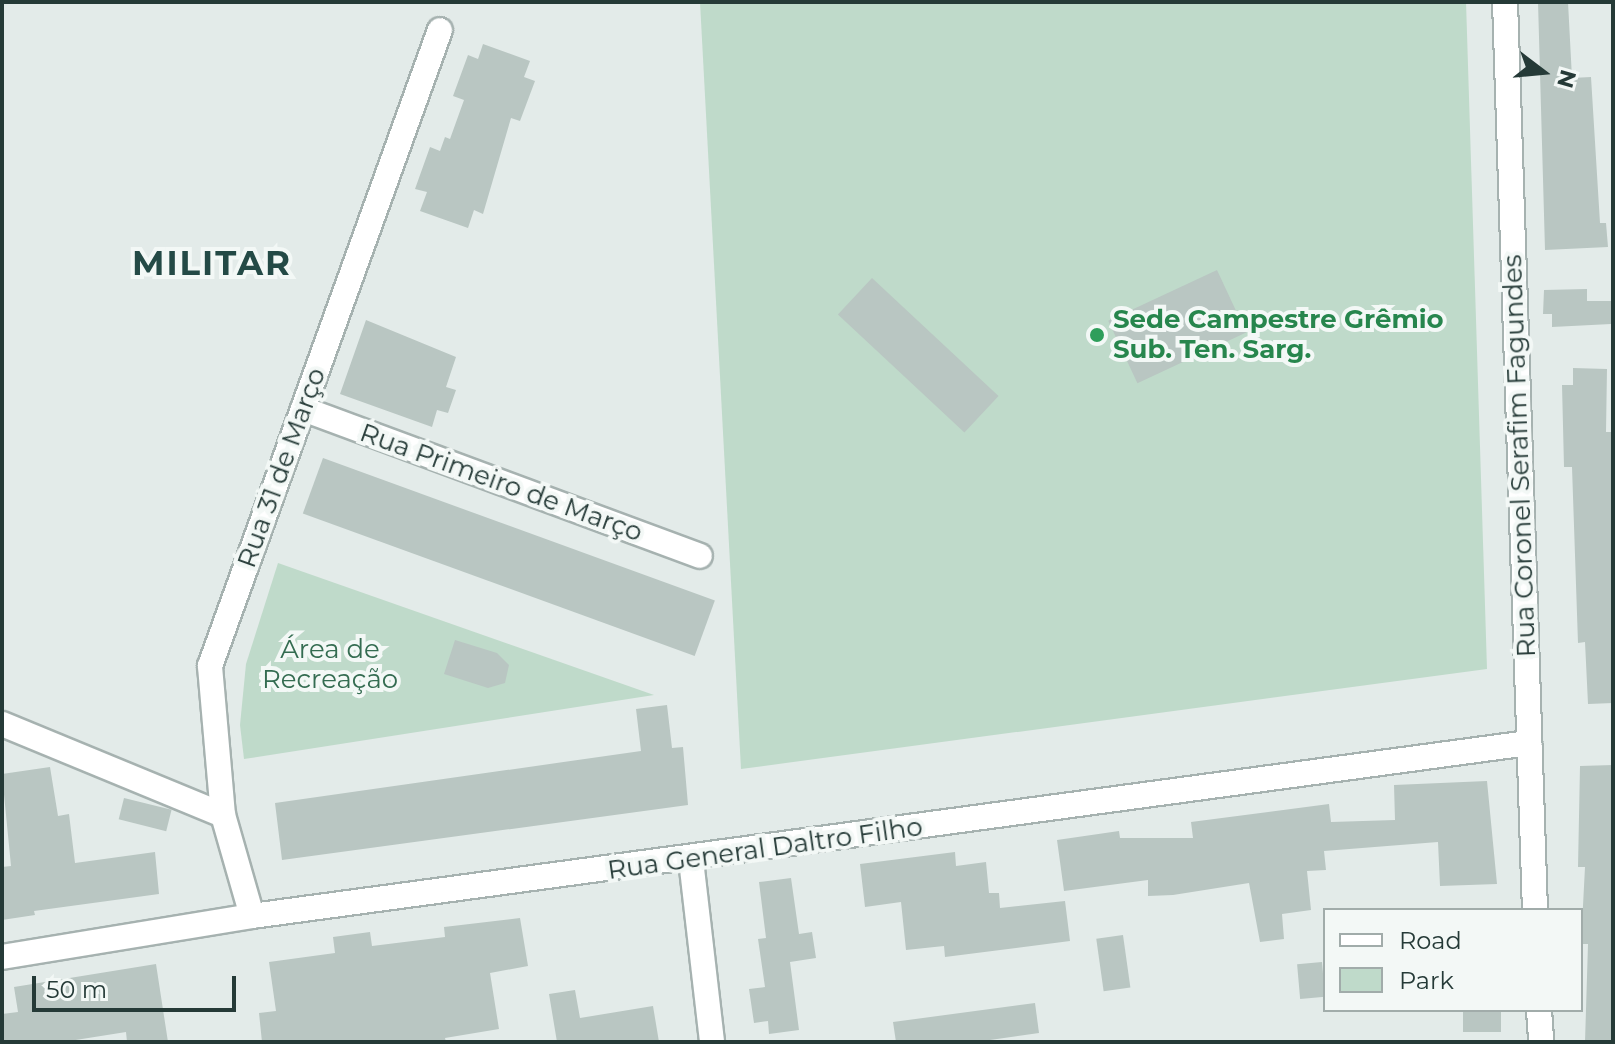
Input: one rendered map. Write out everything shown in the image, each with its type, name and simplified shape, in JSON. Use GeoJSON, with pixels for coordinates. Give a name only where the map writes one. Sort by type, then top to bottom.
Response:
{"type":"FeatureCollection","features":[{"type":"Feature","properties":{"kind":"street","name":"Rua Coronel Serafim Fagundes"},"geometry":{"type":"LineString","coordinates":[[1505,2],[1535,908]]}},
{"type":"Feature","properties":{"kind":"street","name":"Rua 31 de Março"},"geometry":{"type":"LineString","coordinates":[[252,916],[223,815],[210,666],[440,30]]}},
{"type":"Feature","properties":{"kind":"street","name":"Rua Primeiro de Março"},"geometry":{"type":"LineString","coordinates":[[303,409],[700,556]]}},
{"type":"Feature","properties":{"kind":"street"},"geometry":{"type":"LineString","coordinates":[[2,724],[223,815]]}},
{"type":"Feature","properties":{"kind":"street","name":"Rua General Daltro Filho"},"geometry":{"type":"LineString","coordinates":[[2,957],[252,916],[691,860],[1529,743]]}},
{"type":"Feature","properties":{"kind":"street"},"geometry":{"type":"LineString","coordinates":[[691,860],[712,1042]]}},
{"type":"Feature","properties":{"kind":"street"},"geometry":{"type":"LineString","coordinates":[[1539,1012],[1541,1042]]}},
{"type":"Feature","properties":{"kind":"green space","name":"Sede Campestre Grêmio Sub. Ten. Sarg."},"geometry":{"type":"Polygon","coordinates":[[[700,2],[1466,2],[1487,669],[741,769],[700,2]]]}},
{"type":"Feature","properties":{"kind":"green space","name":"Área de Recreação"},"geometry":{"type":"Polygon","coordinates":[[[278,563],[654,695],[244,759],[240,725],[246,664],[278,563]]]}},
{"type":"Feature","properties":{"kind":"building"},"geometry":{"type":"Polygon","coordinates":[[[1538,2],[1568,2],[1572,78],[1591,77],[1600,223],[1606,223],[1608,247],[1545,250],[1538,2]]]}},
{"type":"Feature","properties":{"kind":"building"},"geometry":{"type":"Polygon","coordinates":[[[483,44],[530,61],[524,77],[535,81],[520,121],[511,118],[483,214],[474,210],[468,228],[420,211],[427,192],[415,189],[430,147],[440,151],[445,137],[450,139],[464,100],[453,96],[468,55],[478,59],[483,44]]]}},
{"type":"Feature","properties":{"kind":"building"},"geometry":{"type":"Polygon","coordinates":[[[1217,270],[1246,333],[1137,383],[1108,321],[1217,270]]]}},
{"type":"Feature","properties":{"kind":"building"},"geometry":{"type":"Polygon","coordinates":[[[872,278],[999,396],[964,433],[838,315],[872,278]]]}},
{"type":"Feature","properties":{"kind":"building"},"geometry":{"type":"Polygon","coordinates":[[[1587,289],[1587,301],[1611,301],[1611,324],[1552,327],[1552,314],[1543,314],[1544,290],[1587,289]]]}},
{"type":"Feature","properties":{"kind":"building"},"geometry":{"type":"Polygon","coordinates":[[[366,320],[456,357],[446,387],[456,390],[448,413],[437,410],[432,427],[340,394],[366,320]]]}},
{"type":"Feature","properties":{"kind":"building"},"geometry":{"type":"Polygon","coordinates":[[[1573,368],[1607,369],[1606,432],[1613,432],[1613,703],[1588,704],[1585,642],[1578,643],[1572,467],[1564,467],[1562,385],[1573,385],[1573,368]]]}},
{"type":"Feature","properties":{"kind":"building"},"geometry":{"type":"Polygon","coordinates":[[[323,458],[715,601],[695,656],[303,513],[323,458]]]}},
{"type":"Feature","properties":{"kind":"building"},"geometry":{"type":"Polygon","coordinates":[[[455,640],[497,653],[509,665],[505,683],[488,688],[444,674],[455,640]]]}},
{"type":"Feature","properties":{"kind":"building"},"geometry":{"type":"Polygon","coordinates":[[[667,705],[672,748],[683,747],[688,805],[282,860],[275,803],[641,751],[636,709],[667,705]]]}},
{"type":"Feature","properties":{"kind":"building"},"geometry":{"type":"Polygon","coordinates":[[[1613,765],[1613,1042],[1585,1042],[1588,944],[1583,944],[1585,867],[1578,867],[1580,766],[1613,765]]]}},
{"type":"Feature","properties":{"kind":"building"},"geometry":{"type":"Polygon","coordinates":[[[50,767],[58,816],[69,814],[75,863],[155,852],[159,894],[34,911],[35,915],[2,920],[2,867],[11,866],[2,774],[50,767]]]}},
{"type":"Feature","properties":{"kind":"building"},"geometry":{"type":"Polygon","coordinates":[[[1487,781],[1497,884],[1440,886],[1438,842],[1324,851],[1326,870],[1307,871],[1311,910],[1282,914],[1284,939],[1260,942],[1249,883],[1173,895],[1148,896],[1148,880],[1064,891],[1057,840],[1119,831],[1120,838],[1193,838],[1191,822],[1329,804],[1331,822],[1395,820],[1394,785],[1487,781]]]}},
{"type":"Feature","properties":{"kind":"building"},"geometry":{"type":"Polygon","coordinates":[[[124,798],[172,810],[166,831],[119,819],[124,798]]]}},
{"type":"Feature","properties":{"kind":"building"},"geometry":{"type":"Polygon","coordinates":[[[955,852],[956,866],[986,862],[989,893],[999,893],[1000,908],[1065,901],[1070,941],[945,957],[944,946],[906,950],[901,902],[865,907],[860,864],[955,852]]]}},
{"type":"Feature","properties":{"kind":"building"},"geometry":{"type":"Polygon","coordinates":[[[791,878],[799,934],[812,932],[816,958],[790,962],[799,1030],[769,1034],[768,1021],[754,1023],[749,989],[765,987],[758,939],[766,938],[759,882],[791,878]]]}},
{"type":"Feature","properties":{"kind":"building"},"geometry":{"type":"Polygon","coordinates":[[[520,918],[528,966],[490,973],[499,1029],[445,1038],[446,1042],[262,1042],[259,1013],[276,1011],[269,962],[335,953],[333,937],[370,932],[372,946],[445,937],[444,927],[520,918]]]}},
{"type":"Feature","properties":{"kind":"building"},"geometry":{"type":"Polygon","coordinates":[[[1123,935],[1130,987],[1104,991],[1096,939],[1123,935]]]}},
{"type":"Feature","properties":{"kind":"building"},"geometry":{"type":"Polygon","coordinates":[[[1322,962],[1323,997],[1300,999],[1297,964],[1322,962]]]}},
{"type":"Feature","properties":{"kind":"building"},"geometry":{"type":"Polygon","coordinates":[[[156,964],[168,1042],[127,1042],[126,1032],[63,1042],[2,1042],[2,1014],[18,1012],[14,987],[156,964]]]}},
{"type":"Feature","properties":{"kind":"building"},"geometry":{"type":"Polygon","coordinates":[[[575,990],[580,1018],[653,1006],[659,1042],[557,1042],[549,994],[575,990]]]}},
{"type":"Feature","properties":{"kind":"building"},"geometry":{"type":"Polygon","coordinates":[[[1035,1003],[1039,1033],[976,1042],[896,1042],[893,1022],[1035,1003]]]}},
{"type":"Feature","properties":{"kind":"building"},"geometry":{"type":"Polygon","coordinates":[[[1463,1012],[1501,1012],[1501,1032],[1463,1032],[1463,1012]]]}},
{"type":"Feature","properties":{"kind":"place","name":"Sede Campestre Grêmio Sub. Ten. Sarg."},"geometry":{"type":"Point","coordinates":[1097,335]}},
{"type":"Feature","properties":{"kind":"district","name":"MILITAR"},"geometry":{"type":"Point","coordinates":[212,264]}}]}
